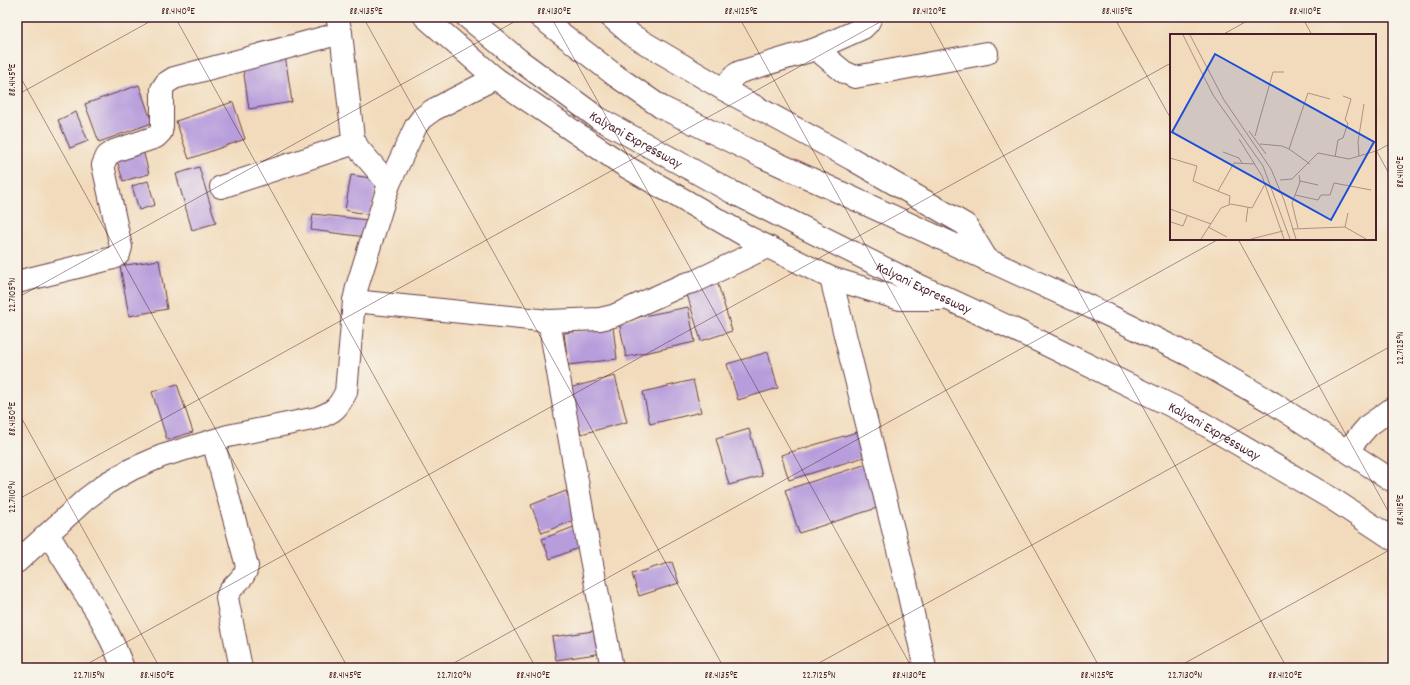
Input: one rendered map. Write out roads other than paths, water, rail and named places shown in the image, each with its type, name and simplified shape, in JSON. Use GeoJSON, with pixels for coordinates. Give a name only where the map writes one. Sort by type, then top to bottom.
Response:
{"type":"FeatureCollection","features":[{"type":"Feature","properties":{"kind":"main road"},"geometry":{"type":"LineString","coordinates":[[425,17],[495,78],[625,166],[748,237],[831,278],[900,299],[946,298]]}},
{"type":"Feature","properties":{"kind":"main road","name":"Kalyani Expressway"},"geometry":{"type":"LineString","coordinates":[[467,17],[519,60],[598,118],[732,192],[946,298],[1041,342],[1180,410],[1334,500],[1393,539]]}},
{"type":"Feature","properties":{"kind":"main road"},"geometry":{"type":"LineString","coordinates":[[540,17],[616,76],[661,107],[763,157],[1108,315],[1191,356],[1273,403],[1393,481]]}},
{"type":"Feature","properties":{"kind":"main road"},"geometry":{"type":"LineString","coordinates":[[611,17],[633,36],[723,90],[852,159],[966,225],[988,261]]}},
{"type":"Feature","properties":{"kind":"main road"},"geometry":{"type":"LineString","coordinates":[[723,90],[735,75],[740,72],[816,49],[863,28],[871,17]]}},
{"type":"Feature","properties":{"kind":"main road"},"geometry":{"type":"LineString","coordinates":[[17,282],[113,258],[119,254],[121,247],[104,165],[107,156],[114,151],[156,137],[161,132],[162,89],[166,83],[174,78],[339,25],[353,138],[358,148],[389,184]]}},
{"type":"Feature","properties":{"kind":"main road"},"geometry":{"type":"LineString","coordinates":[[816,49],[844,72],[855,76],[987,53]]}},
{"type":"Feature","properties":{"kind":"main road"},"geometry":{"type":"LineString","coordinates":[[17,562],[86,499],[106,483],[132,469],[162,456],[228,436],[317,418],[329,414],[340,405],[346,392],[354,301],[357,286],[389,184],[416,126],[422,118],[433,110],[495,78]]}},
{"type":"Feature","properties":{"kind":"main road"},"geometry":{"type":"LineString","coordinates":[[221,187],[355,143]]}},
{"type":"Feature","properties":{"kind":"main road"},"geometry":{"type":"LineString","coordinates":[[354,301],[549,321],[600,319],[613,316],[685,284],[696,281],[767,247]]}},
{"type":"Feature","properties":{"kind":"main road"},"geometry":{"type":"LineString","coordinates":[[831,278],[906,582],[925,668]]}},
{"type":"Feature","properties":{"kind":"main road"},"geometry":{"type":"LineString","coordinates":[[549,321],[585,530],[612,668]]}},
{"type":"Feature","properties":{"kind":"main road"},"geometry":{"type":"LineString","coordinates":[[1347,450],[1369,425],[1393,408]]}},
{"type":"Feature","properties":{"kind":"main road"},"geometry":{"type":"LineString","coordinates":[[213,441],[247,566],[247,572],[228,593],[227,598],[241,668]]}},
{"type":"Feature","properties":{"kind":"main road"},"geometry":{"type":"LineString","coordinates":[[48,534],[101,619],[123,668]]}}]}
